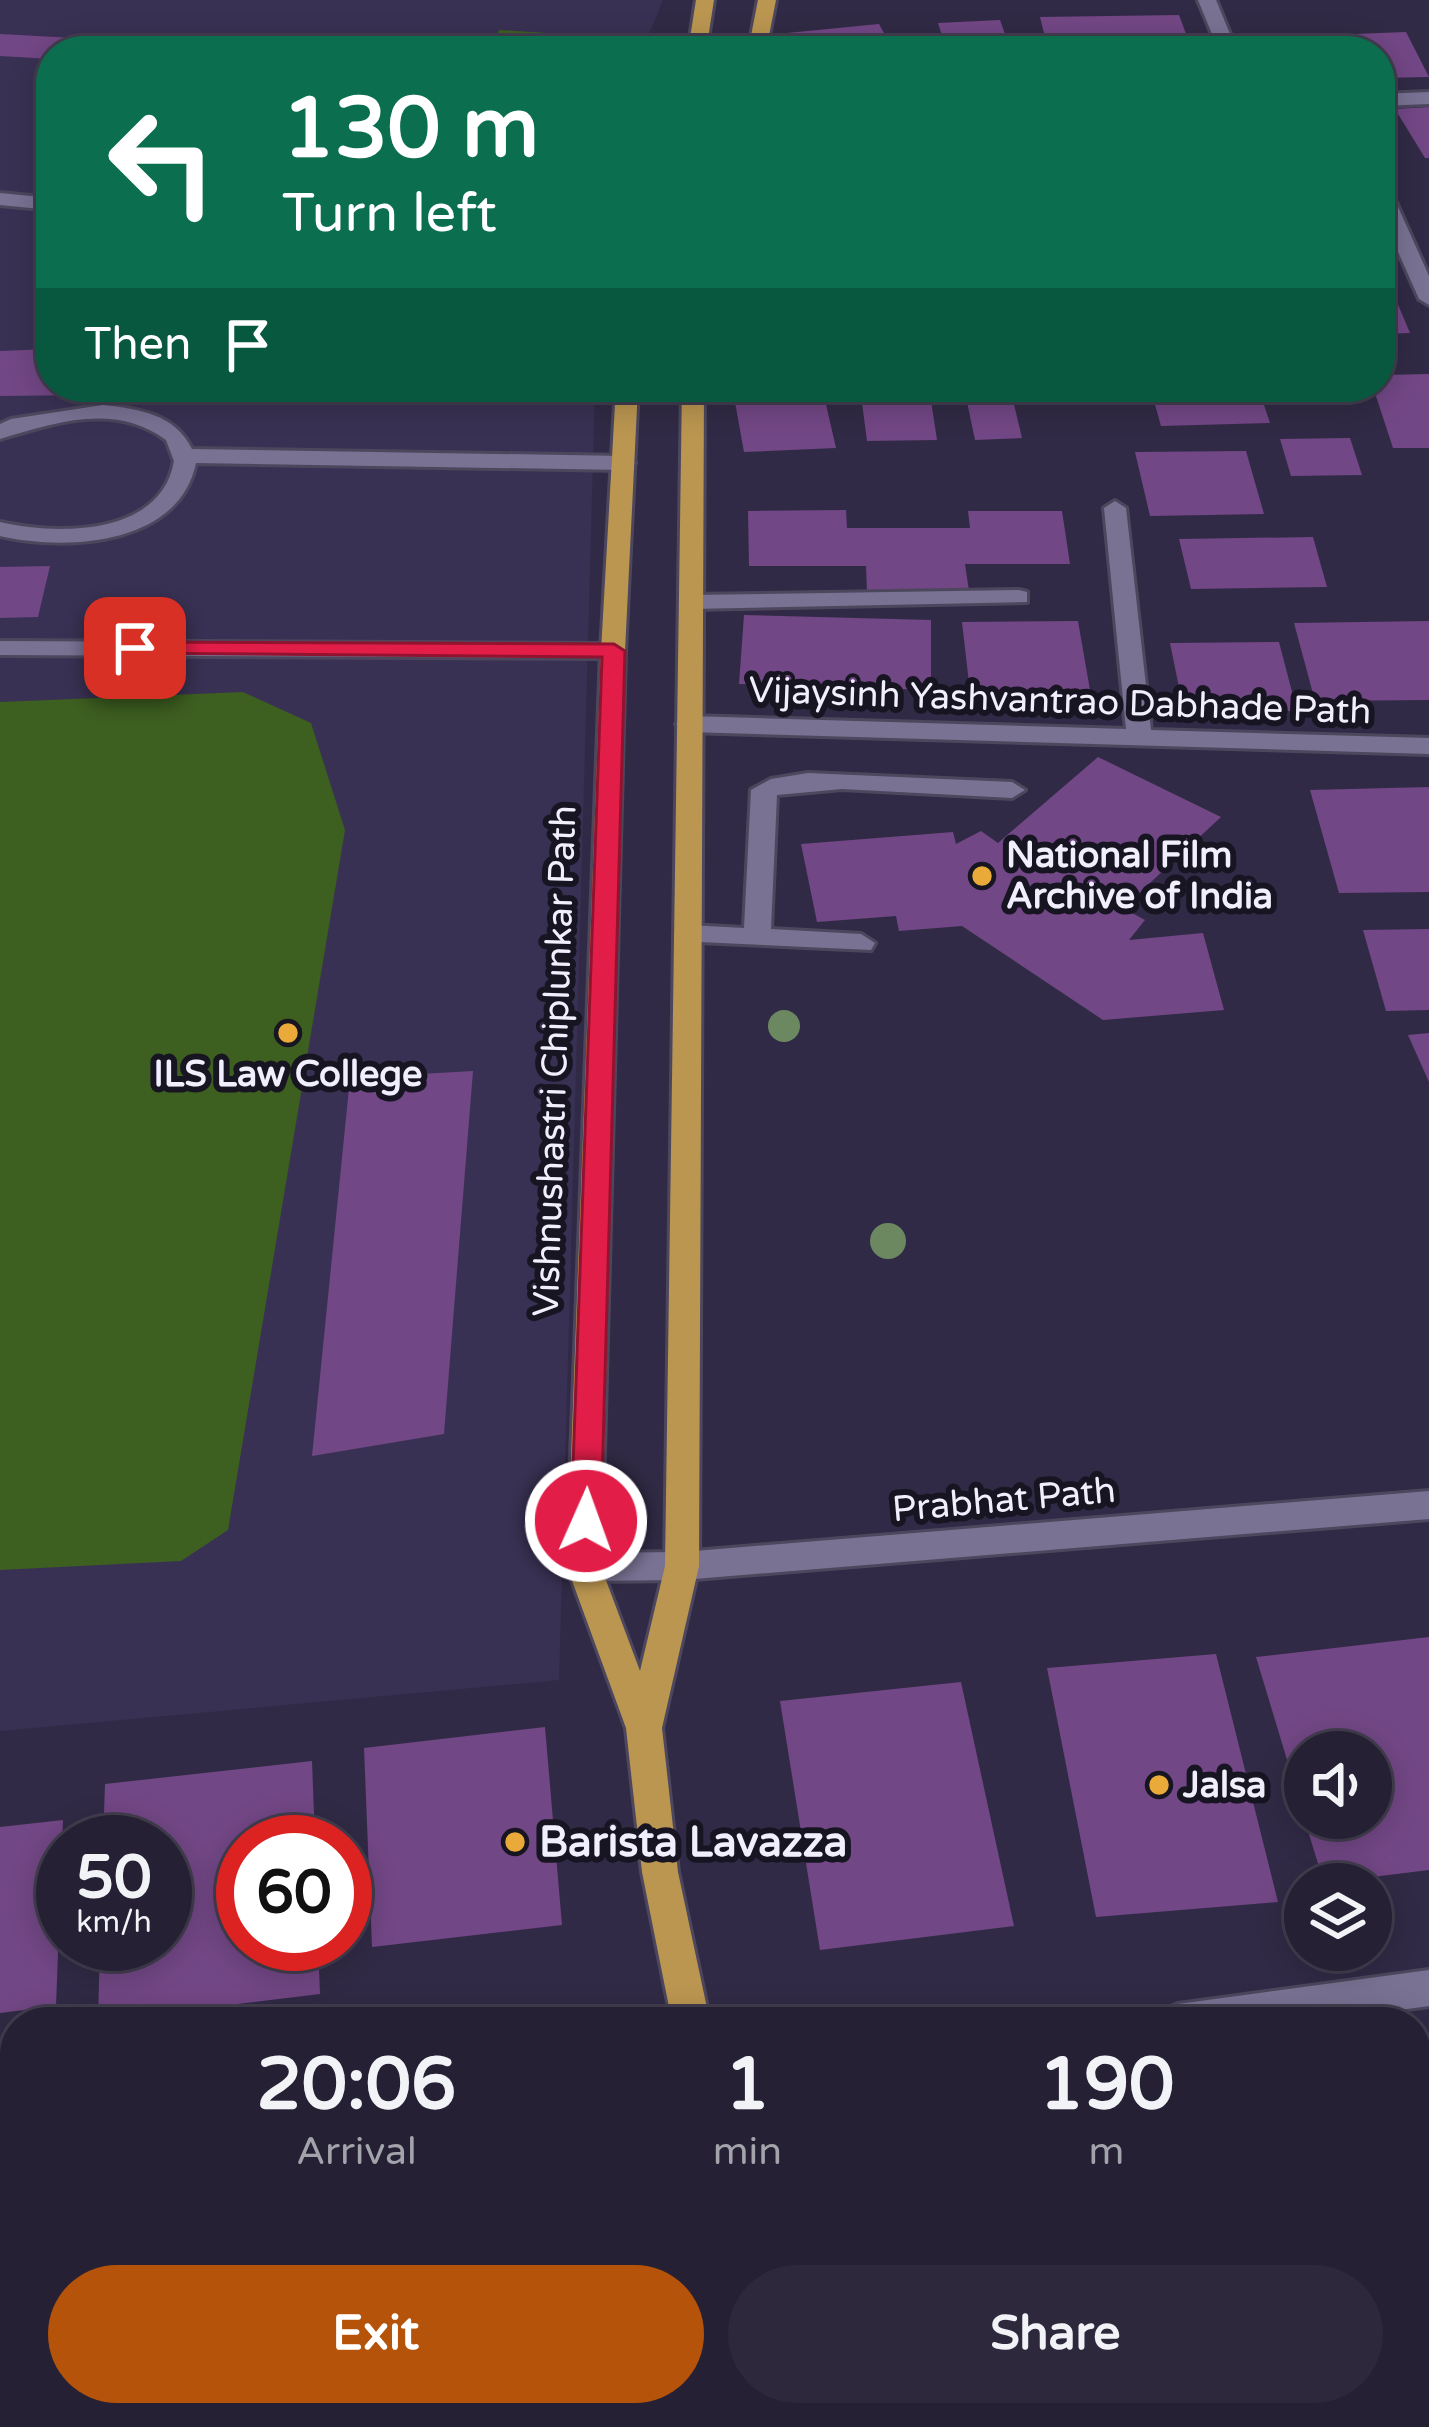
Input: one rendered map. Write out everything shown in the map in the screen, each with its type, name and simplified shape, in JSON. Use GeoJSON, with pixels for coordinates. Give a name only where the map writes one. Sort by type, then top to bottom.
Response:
{"type":"FeatureCollection","features":[{"type":"Feature","properties":{"kind":"main road"},"geometry":{"type":"LineString","coordinates":[[699,36],[705,0]]}},
{"type":"Feature","properties":{"kind":"main road"},"geometry":{"type":"LineString","coordinates":[[760,36],[767,0]]}},
{"type":"Feature","properties":{"kind":"main road","name":"Vishnushastri Chiplunkar Path"},"geometry":{"type":"LineString","coordinates":[[626,402],[584,1567],[644,1728],[660,1872],[688,2007]]}},
{"type":"Feature","properties":{"kind":"main road","name":"Vishnushastri Chiplunkar Path"},"geometry":{"type":"LineString","coordinates":[[644,1728],[682,1566],[693,402]]}},
{"type":"Feature","properties":{"kind":"street"},"geometry":{"type":"LineString","coordinates":[[1207,0],[1222,36]]}},
{"type":"Feature","properties":{"kind":"street"},"geometry":{"type":"LineString","coordinates":[[1395,99],[1429,98]]}},
{"type":"Feature","properties":{"kind":"street"},"geometry":{"type":"LineString","coordinates":[[0,199],[36,203]]}},
{"type":"Feature","properties":{"kind":"street"},"geometry":{"type":"LineString","coordinates":[[1395,223],[1429,299]]}},
{"type":"Feature","properties":{"kind":"street"},"geometry":{"type":"LineString","coordinates":[[0,431],[41,416],[80,410],[117,412],[172,436],[184,456],[182,478],[167,500],[139,518],[103,532],[62,538],[0,529]]}},
{"type":"Feature","properties":{"kind":"street"},"geometry":{"type":"LineString","coordinates":[[184,456],[624,463]]}},
{"type":"Feature","properties":{"kind":"street"},"geometry":{"type":"LineString","coordinates":[[1115,508],[1139,740]]}},
{"type":"Feature","properties":{"kind":"street"},"geometry":{"type":"LineString","coordinates":[[691,602],[1018,597]]}},
{"type":"Feature","properties":{"kind":"street"},"geometry":{"type":"LineString","coordinates":[[0,648],[614,651]]}},
{"type":"Feature","properties":{"kind":"street","name":"Vijaysinh Yashvantrao Dabhade Path"},"geometry":{"type":"LineString","coordinates":[[689,724],[1429,746]]}},
{"type":"Feature","properties":{"kind":"street"},"geometry":{"type":"LineString","coordinates":[[757,937],[764,790],[770,785],[806,782],[1012,790]]}},
{"type":"Feature","properties":{"kind":"street"},"geometry":{"type":"LineString","coordinates":[[688,934],[862,943]]}},
{"type":"Feature","properties":{"kind":"street","name":"Prabhat Path"},"geometry":{"type":"LineString","coordinates":[[584,1567],[682,1566],[1429,1505]]}},
{"type":"Feature","properties":{"kind":"street"},"geometry":{"type":"LineString","coordinates":[[1289,2007],[1429,1988]]}},
{"type":"Feature","properties":{"kind":"shaded area","name":"ILS Law College"},"geometry":{"type":"Polygon","coordinates":[[[0,0],[663,0],[648,36],[36,36],[36,402],[595,402],[559,1680],[0,1731],[0,0]]]}},
{"type":"Feature","properties":{"kind":"green space"},"geometry":{"type":"Polygon","coordinates":[[[499,30],[596,36],[496,36],[499,30]]]}},
{"type":"Feature","properties":{"kind":"green space"},"geometry":{"type":"Polygon","coordinates":[[[243,692],[311,723],[345,830],[228,1530],[181,1561],[0,1570],[0,702],[243,692]]]}},
{"type":"Feature","properties":{"kind":"building"},"geometry":{"type":"Polygon","coordinates":[[[1179,15],[1187,36],[1045,36],[1040,17],[1179,15]]]}},
{"type":"Feature","properties":{"kind":"building"},"geometry":{"type":"Polygon","coordinates":[[[1000,20],[1006,36],[942,36],[938,23],[1000,20]]]}},
{"type":"Feature","properties":{"kind":"building"},"geometry":{"type":"Polygon","coordinates":[[[879,24],[886,36],[788,36],[879,24]]]}},
{"type":"Feature","properties":{"kind":"building"},"geometry":{"type":"Polygon","coordinates":[[[1406,32],[1429,77],[1395,78],[1395,36],[1303,36],[1406,32]]]}},
{"type":"Feature","properties":{"kind":"building"},"geometry":{"type":"Polygon","coordinates":[[[0,34],[37,36],[36,58],[0,56],[0,34]]]}},
{"type":"Feature","properties":{"kind":"building"},"geometry":{"type":"Polygon","coordinates":[[[1429,107],[1429,158],[1425,158],[1395,109],[1429,107]]]}},
{"type":"Feature","properties":{"kind":"building"},"geometry":{"type":"Polygon","coordinates":[[[1395,298],[1410,333],[1395,334],[1395,298]]]}},
{"type":"Feature","properties":{"kind":"building"},"geometry":{"type":"Polygon","coordinates":[[[36,350],[36,396],[0,396],[0,351],[36,350]]]}},
{"type":"Feature","properties":{"kind":"building"},"geometry":{"type":"Polygon","coordinates":[[[1429,374],[1429,448],[1393,448],[1378,402],[1395,402],[1395,375],[1429,374]]]}},
{"type":"Feature","properties":{"kind":"building"},"geometry":{"type":"Polygon","coordinates":[[[735,402],[825,402],[836,448],[744,452],[735,402]]]}},
{"type":"Feature","properties":{"kind":"building"},"geometry":{"type":"Polygon","coordinates":[[[862,402],[931,402],[937,440],[867,441],[862,402]]]}},
{"type":"Feature","properties":{"kind":"building"},"geometry":{"type":"Polygon","coordinates":[[[967,402],[1013,402],[1022,438],[975,440],[967,402]]]}},
{"type":"Feature","properties":{"kind":"building"},"geometry":{"type":"Polygon","coordinates":[[[1154,402],[1263,402],[1270,423],[1161,426],[1154,402]]]}},
{"type":"Feature","properties":{"kind":"building"},"geometry":{"type":"Polygon","coordinates":[[[1350,438],[1362,475],[1291,476],[1280,439],[1350,438]]]}},
{"type":"Feature","properties":{"kind":"building"},"geometry":{"type":"Polygon","coordinates":[[[1246,451],[1264,514],[1150,516],[1135,452],[1246,451]]]}},
{"type":"Feature","properties":{"kind":"building"},"geometry":{"type":"Polygon","coordinates":[[[846,510],[847,528],[970,528],[968,511],[1062,511],[1070,564],[965,564],[969,591],[867,591],[866,566],[749,566],[748,511],[846,510]]]}},
{"type":"Feature","properties":{"kind":"building"},"geometry":{"type":"Polygon","coordinates":[[[1313,537],[1327,587],[1191,589],[1179,539],[1313,537]]]}},
{"type":"Feature","properties":{"kind":"building"},"geometry":{"type":"Polygon","coordinates":[[[50,566],[38,617],[0,618],[0,567],[50,566]]]}},
{"type":"Feature","properties":{"kind":"building"},"geometry":{"type":"Polygon","coordinates":[[[744,615],[931,620],[931,690],[739,684],[744,615]]]}},
{"type":"Feature","properties":{"kind":"building"},"geometry":{"type":"Polygon","coordinates":[[[1078,621],[1090,690],[970,692],[962,622],[1078,621]]]}},
{"type":"Feature","properties":{"kind":"building"},"geometry":{"type":"Polygon","coordinates":[[[1429,621],[1429,700],[1315,701],[1294,623],[1429,621]]]}},
{"type":"Feature","properties":{"kind":"building"},"geometry":{"type":"Polygon","coordinates":[[[1279,642],[1297,711],[1184,712],[1170,643],[1279,642]]]}},
{"type":"Feature","properties":{"kind":"building","name":"National Film Archive of India"},"geometry":{"type":"Polygon","coordinates":[[[1098,757],[1221,817],[1123,908],[1145,920],[1129,940],[1203,933],[1224,1010],[1103,1020],[962,926],[899,931],[896,916],[817,922],[801,844],[953,832],[956,844],[981,831],[998,843],[1098,757]]]}},
{"type":"Feature","properties":{"kind":"building"},"geometry":{"type":"Polygon","coordinates":[[[1429,787],[1429,892],[1339,893],[1310,790],[1429,787]]]}},
{"type":"Feature","properties":{"kind":"building"},"geometry":{"type":"Polygon","coordinates":[[[1429,929],[1429,1010],[1386,1011],[1363,930],[1429,929]]]}},
{"type":"Feature","properties":{"kind":"building"},"geometry":{"type":"Polygon","coordinates":[[[1429,1033],[1429,1082],[1408,1035],[1429,1033]]]}},
{"type":"Feature","properties":{"kind":"building"},"geometry":{"type":"Polygon","coordinates":[[[473,1071],[444,1434],[312,1456],[350,1078],[473,1071]]]}},
{"type":"Feature","properties":{"kind":"building"},"geometry":{"type":"Polygon","coordinates":[[[1429,1637],[1429,1870],[1392,1875],[1392,1863],[1318,1863],[1310,1839],[1392,1839],[1392,1731],[1284,1731],[1284,1750],[1256,1657],[1429,1637]]]}},
{"type":"Feature","properties":{"kind":"building","name":"Jalsa"},"geometry":{"type":"Polygon","coordinates":[[[1216,1654],[1278,1902],[1096,1917],[1047,1668],[1216,1654]]]}},
{"type":"Feature","properties":{"kind":"building"},"geometry":{"type":"Polygon","coordinates":[[[961,1682],[1014,1926],[820,1950],[780,1701],[961,1682]]]}},
{"type":"Feature","properties":{"kind":"building"},"geometry":{"type":"Polygon","coordinates":[[[545,1727],[562,1925],[372,1947],[372,1815],[367,1815],[364,1748],[545,1727]]]}},
{"type":"Feature","properties":{"kind":"building"},"geometry":{"type":"Polygon","coordinates":[[[312,1761],[314,1815],[216,1815],[216,1971],[319,1971],[320,1994],[213,2007],[98,2007],[99,1971],[192,1971],[192,1815],[104,1815],[105,1784],[312,1761]]]}},
{"type":"Feature","properties":{"kind":"building"},"geometry":{"type":"Polygon","coordinates":[[[36,1823],[36,1971],[57,1971],[56,2006],[0,2007],[0,1827],[36,1823]]]}},
{"type":"Feature","properties":{"kind":"place","name":"National Film Archive of India"},"geometry":{"type":"Point","coordinates":[982,876]}},
{"type":"Feature","properties":{"kind":"place","name":"ILS Law College"},"geometry":{"type":"Point","coordinates":[288,1033]}},
{"type":"Feature","properties":{"kind":"place","name":"Jalsa"},"geometry":{"type":"Point","coordinates":[1159,1785]}},
{"type":"Feature","properties":{"kind":"place","name":"Barista Lavazza"},"geometry":{"type":"Point","coordinates":[515,1842]}},
{"type":"Feature","properties":{"kind":"route"},"geometry":{"type":"LineString","coordinates":[[135,648],[614,651],[586,1521]]}}]}
